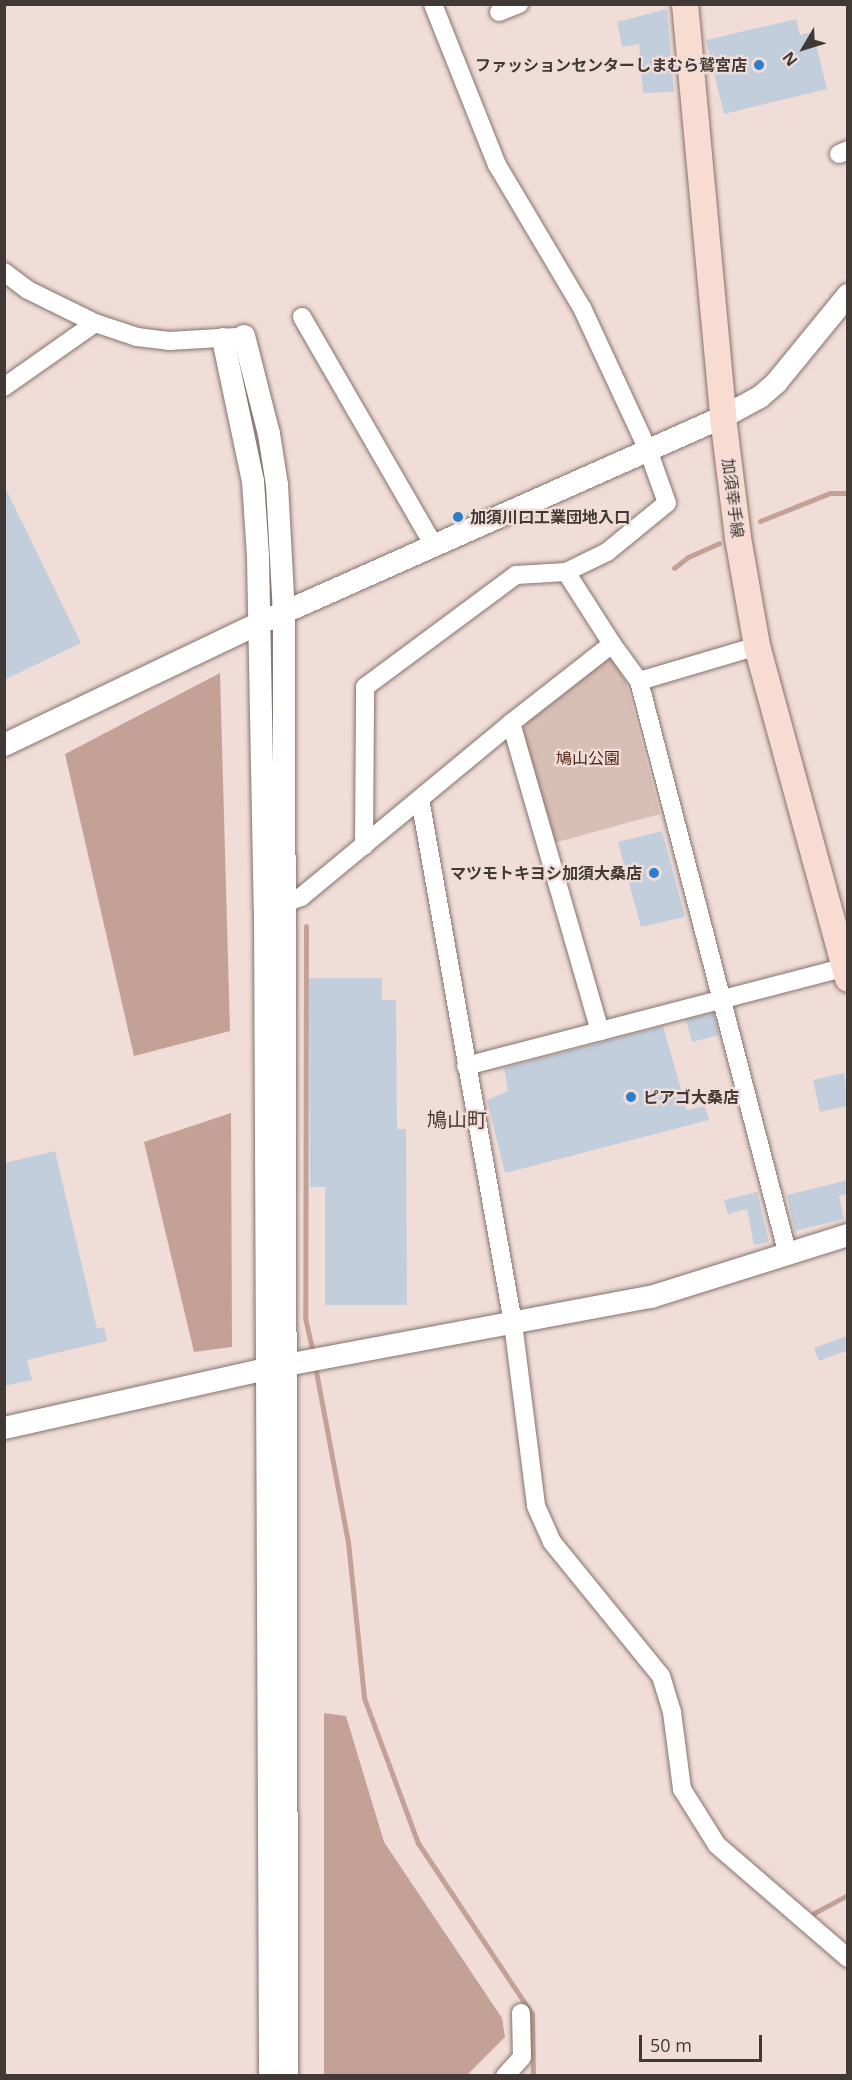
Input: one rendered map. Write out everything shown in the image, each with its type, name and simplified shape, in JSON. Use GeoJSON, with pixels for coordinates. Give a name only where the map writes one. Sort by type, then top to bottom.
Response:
{"type":"FeatureCollection","features":[{"type":"Feature","properties":{"kind":"main road","name":"加須幸手線"},"geometry":{"type":"LineString","coordinates":[[685,4],[723,417],[738,538],[757,646],[846,973]]}},
{"type":"Feature","properties":{"kind":"street"},"geometry":{"type":"LineString","coordinates":[[364,846],[365,687],[516,575],[566,572],[607,552],[667,503],[648,450],[582,308],[497,165],[433,4]]}},
{"type":"Feature","properties":{"kind":"street"},"geometry":{"type":"LineString","coordinates":[[500,12],[519,4]]}},
{"type":"Feature","properties":{"kind":"street"},"geometry":{"type":"LineString","coordinates":[[4,272],[28,290],[95,323],[137,337],[169,340],[234,338]]}},
{"type":"Feature","properties":{"kind":"street"},"geometry":{"type":"LineString","coordinates":[[4,745],[258,624],[723,417],[760,397],[776,383],[848,295]]}},
{"type":"Feature","properties":{"kind":"street"},"geometry":{"type":"LineString","coordinates":[[302,317],[434,546]]}},
{"type":"Feature","properties":{"kind":"street"},"geometry":{"type":"LineString","coordinates":[[4,387],[95,323]]}},
{"type":"Feature","properties":{"kind":"street"},"geometry":{"type":"LineString","coordinates":[[234,338],[269,434],[277,485],[284,613],[274,908],[275,1367],[270,2076]]}},
{"type":"Feature","properties":{"kind":"street"},"geometry":{"type":"LineString","coordinates":[[234,338],[253,481],[258,558],[258,624],[274,908]]}},
{"type":"Feature","properties":{"kind":"street"},"geometry":{"type":"LineString","coordinates":[[566,572],[612,644],[639,681],[788,1255]]}},
{"type":"Feature","properties":{"kind":"street"},"geometry":{"type":"LineString","coordinates":[[274,908],[301,897],[511,723],[612,644]]}},
{"type":"Feature","properties":{"kind":"street"},"geometry":{"type":"LineString","coordinates":[[639,681],[757,646]]}},
{"type":"Feature","properties":{"kind":"street"},"geometry":{"type":"LineString","coordinates":[[511,723],[600,1031]]}},
{"type":"Feature","properties":{"kind":"street"},"geometry":{"type":"LineString","coordinates":[[420,799],[513,1323],[536,1506],[552,1542],[661,1676],[672,1712],[682,1789],[717,1845],[848,1958]]}},
{"type":"Feature","properties":{"kind":"street"},"geometry":{"type":"LineString","coordinates":[[466,1066],[720,1000],[846,973]]}},
{"type":"Feature","properties":{"kind":"street"},"geometry":{"type":"LineString","coordinates":[[4,1428],[275,1367],[651,1297],[848,1235]]}},
{"type":"Feature","properties":{"kind":"street"},"geometry":{"type":"LineString","coordinates":[[275,1367],[287,2076]]}},
{"type":"Feature","properties":{"kind":"street"},"geometry":{"type":"LineString","coordinates":[[504,2076],[522,2057],[521,2013]]}},
{"type":"Feature","properties":{"kind":"green space","name":"鳩山公園"},"geometry":{"type":"Polygon","coordinates":[[[611,657],[626,682],[660,814],[554,843],[523,735],[526,723],[611,657]]]}},
{"type":"Feature","properties":{"kind":"shaded area"},"geometry":{"type":"Polygon","coordinates":[[[220,673],[230,1031],[134,1056],[65,754],[220,673]]]}},
{"type":"Feature","properties":{"kind":"shaded area"},"geometry":{"type":"Polygon","coordinates":[[[231,1113],[232,1347],[194,1352],[144,1142],[231,1113]]]}},
{"type":"Feature","properties":{"kind":"shaded area"},"geometry":{"type":"Polygon","coordinates":[[[324,1713],[346,1716],[384,1842],[502,2018],[505,2037],[467,2075],[324,2075],[324,1713]]]}},
{"type":"Feature","properties":{"kind":"building"},"geometry":{"type":"Polygon","coordinates":[[[667,9],[674,92],[643,93],[639,44],[622,47],[617,22],[667,9]]]}},
{"type":"Feature","properties":{"kind":"building"},"geometry":{"type":"Polygon","coordinates":[[[796,19],[800,35],[813,32],[827,89],[724,114],[706,40],[796,19]]]}},
{"type":"Feature","properties":{"kind":"building"},"geometry":{"type":"Polygon","coordinates":[[[4,485],[81,643],[4,680],[4,485]]]}},
{"type":"Feature","properties":{"kind":"building"},"geometry":{"type":"Polygon","coordinates":[[[662,831],[685,917],[641,927],[618,842],[662,831]]]}},
{"type":"Feature","properties":{"kind":"building"},"geometry":{"type":"Polygon","coordinates":[[[309,978],[382,978],[382,1000],[396,1000],[397,1129],[406,1129],[407,1305],[325,1305],[325,1187],[310,1187],[309,978]]]}},
{"type":"Feature","properties":{"kind":"building"},"geometry":{"type":"Polygon","coordinates":[[[714,1013],[719,1035],[692,1042],[686,1020],[714,1013]]]}},
{"type":"Feature","properties":{"kind":"building"},"geometry":{"type":"Polygon","coordinates":[[[663,1026],[687,1110],[705,1106],[709,1120],[505,1173],[487,1100],[508,1091],[504,1068],[663,1026]]]}},
{"type":"Feature","properties":{"kind":"building"},"geometry":{"type":"Polygon","coordinates":[[[844,1073],[848,1106],[820,1112],[813,1080],[844,1073]]]}},
{"type":"Feature","properties":{"kind":"building"},"geometry":{"type":"Polygon","coordinates":[[[55,1151],[97,1329],[104,1327],[107,1341],[27,1360],[32,1380],[4,1386],[4,1163],[55,1151]]]}},
{"type":"Feature","properties":{"kind":"building"},"geometry":{"type":"Polygon","coordinates":[[[848,1180],[848,1194],[839,1196],[844,1219],[795,1231],[787,1195],[848,1180]]]}},
{"type":"Feature","properties":{"kind":"building"},"geometry":{"type":"Polygon","coordinates":[[[757,1192],[769,1242],[754,1245],[747,1209],[728,1214],[724,1200],[757,1192]]]}},
{"type":"Feature","properties":{"kind":"building"},"geometry":{"type":"Polygon","coordinates":[[[848,1336],[848,1350],[819,1361],[814,1348],[848,1336]]]}},
{"type":"Feature","properties":{"kind":"waterway"},"geometry":{"type":"LineString","coordinates":[[760,521],[830,493],[848,493]]}},
{"type":"Feature","properties":{"kind":"waterway"},"geometry":{"type":"LineString","coordinates":[[674,568],[688,557],[719,543]]}},
{"type":"Feature","properties":{"kind":"waterway"},"geometry":{"type":"LineString","coordinates":[[306,926],[305,1318],[313,1354]]}},
{"type":"Feature","properties":{"kind":"waterway"},"geometry":{"type":"LineString","coordinates":[[315,1366],[348,1542],[364,1698],[418,1843],[532,2014],[533,2076]]}},
{"type":"Feature","properties":{"kind":"waterway"},"geometry":{"type":"LineString","coordinates":[[814,1913],[848,1895]]}},
{"type":"Feature","properties":{"kind":"place","name":"ファッションセンターしまむら鷲宮店"},"geometry":{"type":"Point","coordinates":[759,65]}},
{"type":"Feature","properties":{"kind":"place","name":"加須川口工業団地入口"},"geometry":{"type":"Point","coordinates":[458,517]}},
{"type":"Feature","properties":{"kind":"place","name":"マツモトキヨシ加須大桑店"},"geometry":{"type":"Point","coordinates":[654,873]}},
{"type":"Feature","properties":{"kind":"place","name":"ピアゴ大桑店"},"geometry":{"type":"Point","coordinates":[631,1097]}},
{"type":"Feature","properties":{"kind":"district","name":"鳩山町"},"geometry":{"type":"Point","coordinates":[457,1119]}}]}
